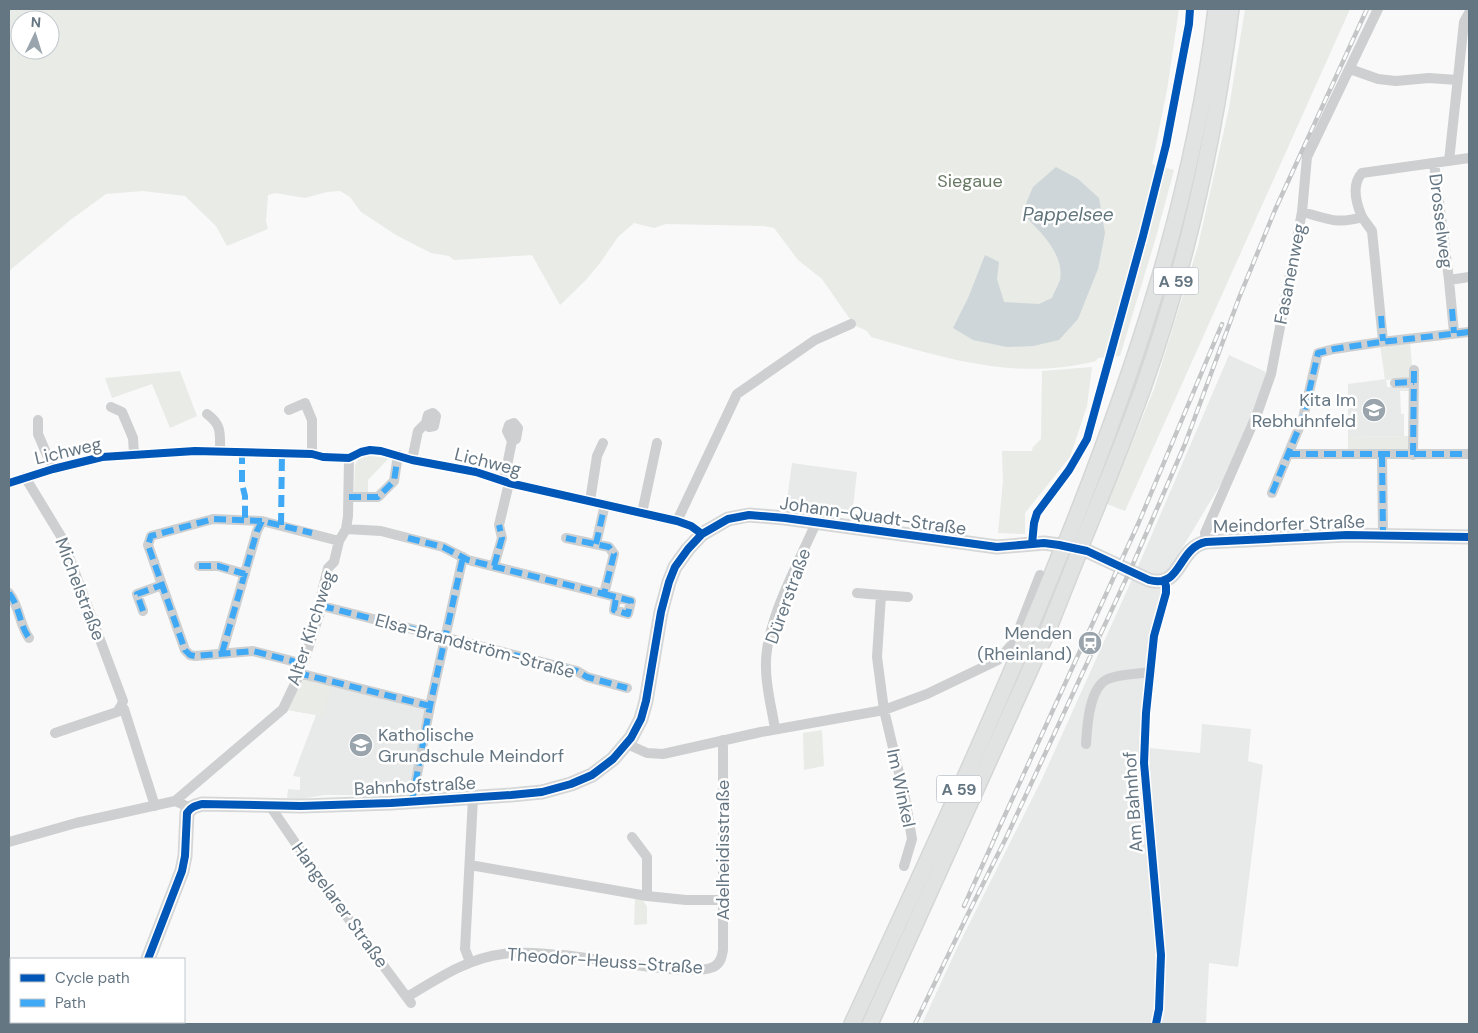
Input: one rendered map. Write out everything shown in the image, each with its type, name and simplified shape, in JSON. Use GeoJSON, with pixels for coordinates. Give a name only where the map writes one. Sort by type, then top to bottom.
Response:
{"type":"FeatureCollection","features":[{"type":"Feature","properties":{"kind":"highway","name":"A 59"},"geometry":{"type":"LineString","coordinates":[[852,1024],[1033,623],[1102,452],[1128,379],[1169,247],[1196,130],[1216,9]]}},
{"type":"Feature","properties":{"kind":"highway","name":"A 59"},"geometry":{"type":"LineString","coordinates":[[870,1024],[1048,630],[1117,458],[1143,386],[1187,244],[1218,96],[1231,9]]}},
{"type":"Feature","properties":{"kind":"main road","name":"Johann-Quadt-Straße"},"geometry":{"type":"LineString","coordinates":[[702,534],[728,519],[749,515],[997,547],[1044,543],[1087,551],[1150,580],[1164,580]]}},
{"type":"Feature","properties":{"kind":"main road"},"geometry":{"type":"LineString","coordinates":[[627,744],[641,719],[646,702],[661,612],[669,582],[682,556],[702,534]]}},
{"type":"Feature","properties":{"kind":"main road","name":"Meindorfer Straße"},"geometry":{"type":"LineString","coordinates":[[1164,580],[1172,576],[1189,550],[1198,544],[1206,542],[1383,535],[1469,537]]}},
{"type":"Feature","properties":{"kind":"main road","name":"Bahnhofstraße"},"geometry":{"type":"LineString","coordinates":[[191,808],[202,804],[270,806],[412,801],[542,792],[571,784],[599,771],[627,744]]}},
{"type":"Feature","properties":{"kind":"main road"},"geometry":{"type":"LineString","coordinates":[[148,958],[182,871],[186,845],[186,820],[191,808]]}},
{"type":"Feature","properties":{"kind":"street","name":"Fasanenweg"},"geometry":{"type":"LineString","coordinates":[[1206,542],[1205,533],[1257,414],[1270,374],[1302,212],[1307,157],[1378,9]]}},
{"type":"Feature","properties":{"kind":"street"},"geometry":{"type":"LineString","coordinates":[[1449,161],[1464,22],[1469,13]]}},
{"type":"Feature","properties":{"kind":"street"},"geometry":{"type":"LineString","coordinates":[[1350,69],[1378,79],[1396,81],[1428,78],[1458,80]]}},
{"type":"Feature","properties":{"kind":"street"},"geometry":{"type":"LineString","coordinates":[[1383,341],[1372,231],[1359,211],[1355,184],[1357,179],[1362,173],[1469,158]]}},
{"type":"Feature","properties":{"kind":"street","name":"Drosselweg"},"geometry":{"type":"LineString","coordinates":[[1434,163],[1454,333]]}},
{"type":"Feature","properties":{"kind":"street"},"geometry":{"type":"LineString","coordinates":[[1302,212],[1333,221],[1347,222],[1362,217]]}},
{"type":"Feature","properties":{"kind":"street","name":"Drosselweg"},"geometry":{"type":"LineString","coordinates":[[1449,280],[1469,277]]}},
{"type":"Feature","properties":{"kind":"street"},"geometry":{"type":"LineString","coordinates":[[677,520],[737,394],[815,340],[850,324]]}},
{"type":"Feature","properties":{"kind":"street"},"geometry":{"type":"LineString","coordinates":[[1272,493],[1303,418],[1318,353],[1383,341],[1469,332]]}},
{"type":"Feature","properties":{"kind":"street"},"geometry":{"type":"LineString","coordinates":[[1413,454],[1414,370]]}},
{"type":"Feature","properties":{"kind":"street"},"geometry":{"type":"LineString","coordinates":[[1395,383],[1414,382]]}},
{"type":"Feature","properties":{"kind":"street"},"geometry":{"type":"LineString","coordinates":[[289,410],[305,403],[312,420],[312,454]]}},
{"type":"Feature","properties":{"kind":"street"},"geometry":{"type":"LineString","coordinates":[[110,407],[122,412],[133,438],[134,454]]}},
{"type":"Feature","properties":{"kind":"street"},"geometry":{"type":"LineString","coordinates":[[207,414],[216,420],[220,429],[220,451]]}},
{"type":"Feature","properties":{"kind":"street","name":"Lichweg"},"geometry":{"type":"LineString","coordinates":[[38,420],[38,434],[53,469]]}},
{"type":"Feature","properties":{"kind":"street"},"geometry":{"type":"LineString","coordinates":[[412,460],[418,431],[426,423]]}},
{"type":"Feature","properties":{"kind":"street","name":"Lichweg"},"geometry":{"type":"LineString","coordinates":[[506,482],[512,441]]}},
{"type":"Feature","properties":{"kind":"street"},"geometry":{"type":"LineString","coordinates":[[590,501],[597,456],[603,443]]}},
{"type":"Feature","properties":{"kind":"street"},"geometry":{"type":"LineString","coordinates":[[642,513],[657,443]]}},
{"type":"Feature","properties":{"kind":"street","name":"Lichweg"},"geometry":{"type":"LineString","coordinates":[[9,483],[53,469],[102,457],[134,454],[220,451],[312,454],[324,457],[349,458],[370,450],[476,472],[506,482],[677,520],[692,526],[702,534]]}},
{"type":"Feature","properties":{"kind":"street"},"geometry":{"type":"LineString","coordinates":[[1288,454],[1469,454]]}},
{"type":"Feature","properties":{"kind":"street"},"geometry":{"type":"LineString","coordinates":[[349,497],[378,498],[394,481],[398,455]]}},
{"type":"Feature","properties":{"kind":"street"},"geometry":{"type":"LineString","coordinates":[[1382,455],[1383,535]]}},
{"type":"Feature","properties":{"kind":"street","name":"Alter Kirchweg"},"geometry":{"type":"LineString","coordinates":[[175,801],[283,709],[301,671],[300,664],[304,661],[322,606],[321,596],[328,568],[334,562],[339,541],[346,529],[349,497],[349,458]]}},
{"type":"Feature","properties":{"kind":"street","name":"Michelstraße"},"geometry":{"type":"LineString","coordinates":[[25,477],[62,538],[122,701],[121,706],[124,709],[155,806]]}},
{"type":"Feature","properties":{"kind":"street"},"geometry":{"type":"LineString","coordinates":[[494,566],[502,538],[499,525],[506,482]]}},
{"type":"Feature","properties":{"kind":"street"},"geometry":{"type":"LineString","coordinates":[[596,544],[605,504]]}},
{"type":"Feature","properties":{"kind":"street"},"geometry":{"type":"LineString","coordinates":[[300,664],[253,651],[190,655],[185,650],[148,545],[151,536],[213,520],[262,521],[339,541]]}},
{"type":"Feature","properties":{"kind":"street"},"geometry":{"type":"LineString","coordinates":[[222,653],[262,521]]}},
{"type":"Feature","properties":{"kind":"street","name":"Dürerstraße"},"geometry":{"type":"LineString","coordinates":[[775,729],[766,669],[767,650],[772,628],[782,600],[816,523]]}},
{"type":"Feature","properties":{"kind":"street"},"geometry":{"type":"LineString","coordinates":[[346,529],[381,531],[443,547],[468,560],[616,598]]}},
{"type":"Feature","properties":{"kind":"street"},"geometry":{"type":"LineString","coordinates":[[566,538],[609,547],[614,554],[604,594]]}},
{"type":"Feature","properties":{"kind":"street"},"geometry":{"type":"LineString","coordinates":[[412,801],[430,706],[463,557]]}},
{"type":"Feature","properties":{"kind":"street"},"geometry":{"type":"LineString","coordinates":[[198,566],[218,566],[245,574]]}},
{"type":"Feature","properties":{"kind":"street"},"geometry":{"type":"LineString","coordinates":[[627,744],[647,753],[663,754],[775,729],[884,710],[927,694],[998,660],[1014,642],[1040,575]]}},
{"type":"Feature","properties":{"kind":"street","name":"Am Bahnhof"},"geometry":{"type":"LineString","coordinates":[[1156,1024],[1159,1009],[1161,955],[1144,763],[1154,636],[1166,593],[1164,580]]}},
{"type":"Feature","properties":{"kind":"street"},"geometry":{"type":"LineString","coordinates":[[143,611],[137,594],[162,585]]}},
{"type":"Feature","properties":{"kind":"street"},"geometry":{"type":"LineString","coordinates":[[857,593],[908,597]]}},
{"type":"Feature","properties":{"kind":"street"},"geometry":{"type":"LineString","coordinates":[[9,594],[18,607],[24,631],[29,638]]}},
{"type":"Feature","properties":{"kind":"street"},"geometry":{"type":"LineString","coordinates":[[881,595],[877,657],[884,710]]}},
{"type":"Feature","properties":{"kind":"street","name":"Elsa-Brandström-Straße"},"geometry":{"type":"LineString","coordinates":[[322,606],[577,671],[587,677],[627,688]]}},
{"type":"Feature","properties":{"kind":"street"},"geometry":{"type":"LineString","coordinates":[[1086,744],[1089,709],[1102,683],[1112,678],[1151,672]]}},
{"type":"Feature","properties":{"kind":"street"},"geometry":{"type":"LineString","coordinates":[[298,677],[302,674],[430,706]]}},
{"type":"Feature","properties":{"kind":"street"},"geometry":{"type":"LineString","coordinates":[[55,733],[117,712],[121,706]]}},
{"type":"Feature","properties":{"kind":"street","name":"Im Winkel"},"geometry":{"type":"LineString","coordinates":[[884,710],[912,839],[904,866]]}},
{"type":"Feature","properties":{"kind":"street","name":"Adelheidisstraße"},"geometry":{"type":"LineString","coordinates":[[721,960],[723,950],[722,740]]}},
{"type":"Feature","properties":{"kind":"street"},"geometry":{"type":"LineString","coordinates":[[470,962],[465,949],[473,798]]}},
{"type":"Feature","properties":{"kind":"street"},"geometry":{"type":"LineString","coordinates":[[9,842],[76,823],[175,801],[191,808]]}},
{"type":"Feature","properties":{"kind":"street","name":"Hangelarer Straße"},"geometry":{"type":"LineString","coordinates":[[270,806],[331,895],[409,1000]]}},
{"type":"Feature","properties":{"kind":"street"},"geometry":{"type":"LineString","coordinates":[[632,837],[647,857],[647,896]]}},
{"type":"Feature","properties":{"kind":"street"},"geometry":{"type":"LineString","coordinates":[[470,865],[647,896],[686,900],[722,900]]}},
{"type":"Feature","properties":{"kind":"street","name":"Theodor-Heuss-Straße"},"geometry":{"type":"LineString","coordinates":[[409,1000],[470,962],[485,957],[526,952],[574,956],[610,963],[686,970],[705,970],[715,967],[721,960]]}},
{"type":"Feature","properties":{"kind":"shaded area"},"geometry":{"type":"Polygon","coordinates":[[[1229,355],[1266,372],[1258,403],[1234,462],[1172,565],[1152,628],[1144,685],[1139,747],[1200,753],[1202,724],[1251,729],[1248,761],[1263,765],[1238,967],[1209,963],[1206,1024],[922,1024],[956,950],[1042,779],[1143,555],[1229,355]]]}},
{"type":"Feature","properties":{"kind":"shaded area","name":"Kita Im Rebhuhnfeld"},"geometry":{"type":"Polygon","coordinates":[[[1386,379],[1387,387],[1410,386],[1410,391],[1400,391],[1401,414],[1404,414],[1404,436],[1348,437],[1348,384],[1386,379]]]}},
{"type":"Feature","properties":{"kind":"shaded area"},"geometry":{"type":"Polygon","coordinates":[[[792,463],[857,472],[852,516],[786,507],[792,463]]]}},
{"type":"Feature","properties":{"kind":"shaded area","name":"Katholische Grundschule Meindorf"},"geometry":{"type":"Polygon","coordinates":[[[305,678],[424,710],[409,789],[405,794],[370,796],[324,795],[301,799],[287,798],[288,789],[300,790],[300,777],[293,776],[316,715],[288,710],[305,678]]]}},
{"type":"Feature","properties":{"kind":"green space","name":"Siegaue"},"geometry":{"type":"Polygon","coordinates":[[[9,9],[1179,9],[1167,90],[1152,164],[1174,170],[1120,356],[1098,358],[1096,361],[1067,367],[1038,369],[982,365],[927,353],[871,337],[867,331],[854,325],[822,279],[798,260],[774,228],[764,226],[666,224],[654,228],[634,223],[618,237],[585,281],[560,305],[532,255],[454,260],[449,256],[431,253],[396,235],[361,212],[350,197],[340,191],[327,192],[305,198],[275,193],[268,195],[266,221],[268,229],[227,246],[216,226],[185,196],[143,191],[106,194],[69,221],[9,271],[9,9]]]}},
{"type":"Feature","properties":{"kind":"green space"},"geometry":{"type":"Polygon","coordinates":[[[1245,9],[1350,9],[1125,511],[1107,504],[1154,389],[1198,246],[1229,108],[1245,9]]]}},
{"type":"Feature","properties":{"kind":"green space"},"geometry":{"type":"Polygon","coordinates":[[[1410,341],[1412,367],[1409,369],[1409,377],[1406,379],[1385,380],[1380,344],[1384,348],[1410,341]]]}},
{"type":"Feature","properties":{"kind":"green space"},"geometry":{"type":"Polygon","coordinates":[[[1092,367],[1087,406],[1070,457],[1025,513],[1025,534],[998,533],[1003,481],[1002,451],[1032,451],[1033,447],[1041,439],[1042,371],[1092,367]]]}},
{"type":"Feature","properties":{"kind":"green space"},"geometry":{"type":"Polygon","coordinates":[[[180,371],[197,416],[170,428],[152,384],[112,398],[105,378],[180,371]]]}},
{"type":"Feature","properties":{"kind":"green space"},"geometry":{"type":"Polygon","coordinates":[[[1410,436],[1410,449],[1348,449],[1348,437],[1410,436]]]}},
{"type":"Feature","properties":{"kind":"green space"},"geometry":{"type":"Polygon","coordinates":[[[370,456],[389,458],[368,480],[368,494],[354,494],[355,465],[359,458],[370,456]]]}},
{"type":"Feature","properties":{"kind":"green space"},"geometry":{"type":"Polygon","coordinates":[[[305,678],[332,685],[322,716],[288,710],[298,681],[305,678]]]}},
{"type":"Feature","properties":{"kind":"green space"},"geometry":{"type":"Polygon","coordinates":[[[822,730],[824,766],[804,770],[803,733],[822,730]]]}},
{"type":"Feature","properties":{"kind":"green space"},"geometry":{"type":"Polygon","coordinates":[[[635,898],[643,900],[647,907],[647,924],[634,925],[635,898]]]}},
{"type":"Feature","properties":{"kind":"water","name":"Pappelsee"},"geometry":{"type":"Polygon","coordinates":[[[1056,167],[1078,179],[1099,198],[1105,233],[1098,269],[1078,319],[1059,340],[1033,346],[1007,347],[973,340],[953,328],[968,298],[985,255],[999,262],[997,279],[1004,302],[1039,304],[1052,298],[1060,280],[1058,261],[1049,243],[1022,213],[1033,187],[1056,167]]]}},
{"type":"Feature","properties":{"kind":"railway"},"geometry":{"type":"LineString","coordinates":[[915,1024],[1006,838],[1133,564],[1185,444],[1239,298],[1275,210],[1367,9]]}},
{"type":"Feature","properties":{"kind":"railway"},"geometry":{"type":"LineString","coordinates":[[994,839],[1139,522],[1222,324]]}},
{"type":"Feature","properties":{"kind":"railway"},"geometry":{"type":"LineString","coordinates":[[964,906],[997,833]]}},
{"type":"Feature","properties":{"kind":"marked path"},"geometry":{"type":"LineString","coordinates":[[1452,309],[1454,333]]}},
{"type":"Feature","properties":{"kind":"marked path"},"geometry":{"type":"LineString","coordinates":[[1381,316],[1383,341]]}},
{"type":"Feature","properties":{"kind":"marked path"},"geometry":{"type":"LineString","coordinates":[[1272,493],[1303,418],[1318,353],[1381,342],[1469,332]]}},
{"type":"Feature","properties":{"kind":"marked path"},"geometry":{"type":"LineString","coordinates":[[1413,455],[1414,370]]}},
{"type":"Feature","properties":{"kind":"marked path"},"geometry":{"type":"LineString","coordinates":[[1395,383],[1414,382]]}},
{"type":"Feature","properties":{"kind":"marked path"},"geometry":{"type":"LineString","coordinates":[[242,452],[245,520]]}},
{"type":"Feature","properties":{"kind":"marked path"},"geometry":{"type":"LineString","coordinates":[[281,525],[282,452]]}},
{"type":"Feature","properties":{"kind":"marked path"},"geometry":{"type":"LineString","coordinates":[[1288,454],[1469,454]]}},
{"type":"Feature","properties":{"kind":"marked path"},"geometry":{"type":"LineString","coordinates":[[349,497],[378,497],[394,481],[398,455]]}},
{"type":"Feature","properties":{"kind":"marked path"},"geometry":{"type":"LineString","coordinates":[[1382,455],[1383,535]]}},
{"type":"Feature","properties":{"kind":"marked path"},"geometry":{"type":"LineString","coordinates":[[596,544],[605,504]]}},
{"type":"Feature","properties":{"kind":"marked path"},"geometry":{"type":"LineString","coordinates":[[262,521],[213,519],[151,536],[148,545],[185,650],[190,655],[253,651],[300,663]]}},
{"type":"Feature","properties":{"kind":"marked path"},"geometry":{"type":"LineString","coordinates":[[222,653],[257,531],[262,521],[312,533]]}},
{"type":"Feature","properties":{"kind":"marked path"},"geometry":{"type":"LineString","coordinates":[[494,566],[502,538],[499,525]]}},
{"type":"Feature","properties":{"kind":"marked path"},"geometry":{"type":"LineString","coordinates":[[408,538],[443,547],[468,560],[604,594],[614,554],[609,547],[566,538]]}},
{"type":"Feature","properties":{"kind":"marked path"},"geometry":{"type":"LineString","coordinates":[[412,801],[430,706],[463,557]]}},
{"type":"Feature","properties":{"kind":"marked path"},"geometry":{"type":"LineString","coordinates":[[199,566],[218,566],[245,574]]}},
{"type":"Feature","properties":{"kind":"marked path"},"geometry":{"type":"LineString","coordinates":[[143,611],[137,594],[162,585]]}},
{"type":"Feature","properties":{"kind":"marked path"},"geometry":{"type":"LineString","coordinates":[[9,593],[13,598],[29,638]]}},
{"type":"Feature","properties":{"kind":"marked path"},"geometry":{"type":"LineString","coordinates":[[604,594],[631,601],[628,614],[614,610],[616,598]]}},
{"type":"Feature","properties":{"kind":"marked path"},"geometry":{"type":"LineString","coordinates":[[322,606],[577,671],[587,677],[627,688]]}},
{"type":"Feature","properties":{"kind":"marked path"},"geometry":{"type":"LineString","coordinates":[[298,677],[302,674],[430,706]]}},
{"type":"Feature","properties":{"kind":"cycle path"},"geometry":{"type":"LineString","coordinates":[[1032,544],[1037,513],[1069,470],[1087,439],[1166,145],[1189,24],[1190,9]]}},
{"type":"Feature","properties":{"kind":"cycle path"},"geometry":{"type":"LineString","coordinates":[[9,483],[53,469],[102,457],[195,451],[312,454],[323,457],[349,458],[370,450],[476,472],[509,483],[677,521],[691,526],[702,534]]}},
{"type":"Feature","properties":{"kind":"cycle path"},"geometry":{"type":"LineString","coordinates":[[148,958],[182,871],[185,856],[187,813],[195,806],[202,804],[301,806],[391,803],[511,795],[542,792],[571,784],[592,775],[613,759],[631,738],[641,719],[646,701],[661,612],[675,567],[702,534],[728,519],[749,515],[785,518],[997,547],[1044,543],[1059,545],[1087,551],[1149,580],[1160,581],[1168,579],[1174,574],[1190,552],[1206,542],[1347,535],[1469,537]]}},
{"type":"Feature","properties":{"kind":"cycle path"},"geometry":{"type":"LineString","coordinates":[[1156,1024],[1159,1009],[1161,955],[1144,763],[1146,713],[1154,636],[1166,593],[1164,580]]}},
{"type":"Feature","properties":{"kind":"place","name":"Kita Im Rebhuhnfeld"},"geometry":{"type":"Point","coordinates":[1374,410]}},
{"type":"Feature","properties":{"kind":"place","name":"Menden (Rheinland)"},"geometry":{"type":"Point","coordinates":[1090,643]}},
{"type":"Feature","properties":{"kind":"place","name":"Katholische Grundschule Meindorf"},"geometry":{"type":"Point","coordinates":[361,745]}}]}
